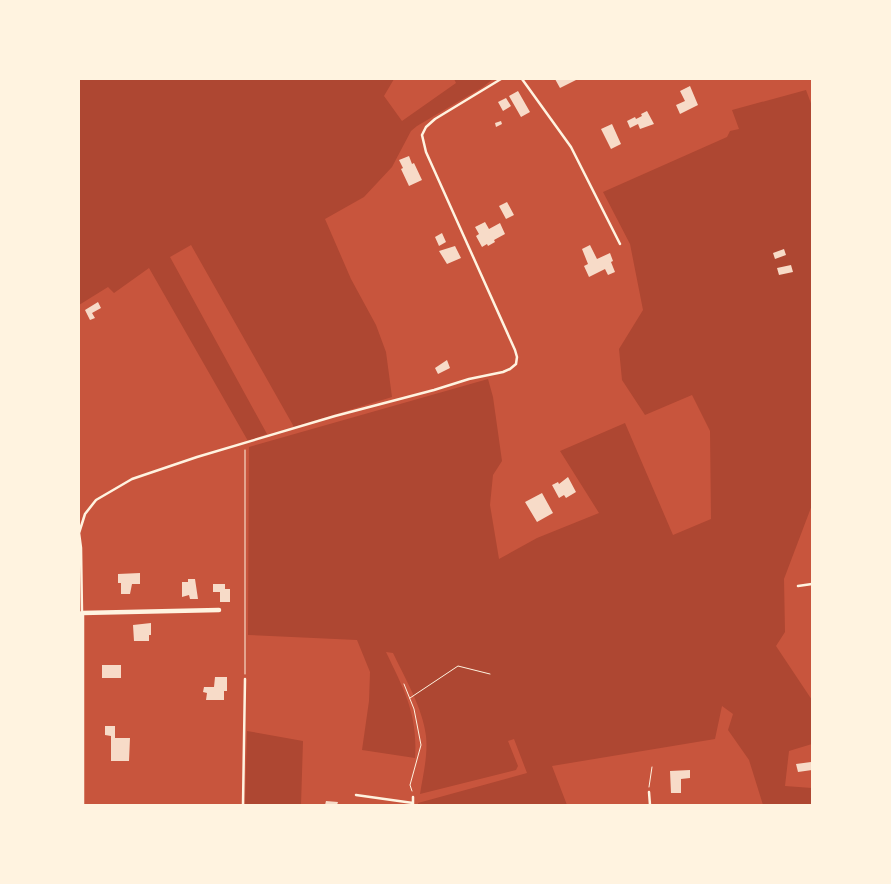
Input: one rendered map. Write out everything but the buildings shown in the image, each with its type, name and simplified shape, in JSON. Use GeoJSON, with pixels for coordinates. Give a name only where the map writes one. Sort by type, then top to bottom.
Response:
{"type":"FeatureCollection","features":[{"type":"Feature","properties":{"kind":"street"},"geometry":{"type":"LineString","coordinates":[[82,805],[82,614],[219,610]]}},
{"type":"Feature","properties":{"kind":"lane"},"geometry":{"type":"LineString","coordinates":[[82,614],[79,533],[85,514],[96,500],[132,479],[335,416],[510,369],[516,364],[515,350],[426,152],[422,135],[426,127],[435,119],[501,79]]}},
{"type":"Feature","properties":{"kind":"lane"},"geometry":{"type":"LineString","coordinates":[[522,79],[571,147],[620,244]]}},
{"type":"Feature","properties":{"kind":"lane"},"geometry":{"type":"LineString","coordinates":[[798,586],[812,584]]}},
{"type":"Feature","properties":{"kind":"lane"},"geometry":{"type":"LineString","coordinates":[[243,805],[245,679]]}},
{"type":"Feature","properties":{"kind":"lane"},"geometry":{"type":"LineString","coordinates":[[649,792],[650,805]]}},
{"type":"Feature","properties":{"kind":"lane"},"geometry":{"type":"LineString","coordinates":[[356,795],[413,804],[413,797]]}},
{"type":"Feature","properties":{"kind":"path"},"geometry":{"type":"LineString","coordinates":[[245,444],[245,679]]}},
{"type":"Feature","properties":{"kind":"path"},"geometry":{"type":"LineString","coordinates":[[410,699],[458,666],[490,674]]}},
{"type":"Feature","properties":{"kind":"path"},"geometry":{"type":"LineString","coordinates":[[404,684],[414,708],[421,745],[410,785],[413,797]]}},
{"type":"Feature","properties":{"kind":"path"},"geometry":{"type":"LineString","coordinates":[[649,792],[652,767]]}},
{"type":"Feature","properties":{"kind":"shaded area"},"geometry":{"type":"Polygon","coordinates":[[[79,79],[394,79],[384,96],[402,121],[456,83],[454,79],[493,79],[411,131],[392,167],[364,197],[325,219],[351,279],[376,325],[386,352],[392,397],[294,427],[191,245],[170,257],[267,434],[248,441],[149,268],[114,293],[108,287],[79,305],[79,79]]]}},
{"type":"Feature","properties":{"kind":"shaded area"},"geometry":{"type":"Polygon","coordinates":[[[806,90],[812,106],[812,505],[784,579],[785,632],[776,646],[812,700],[812,744],[789,751],[785,786],[812,788],[812,805],[763,805],[749,760],[728,730],[733,714],[722,706],[715,739],[552,766],[567,805],[418,805],[418,803],[527,773],[514,739],[508,741],[518,766],[516,770],[420,794],[425,765],[426,736],[413,694],[393,653],[386,652],[404,691],[412,715],[415,758],[362,750],[369,701],[370,672],[357,640],[248,635],[249,447],[488,379],[493,397],[502,461],[493,475],[490,505],[499,559],[537,538],[599,513],[560,451],[625,423],[673,535],[711,519],[710,431],[692,395],[645,415],[622,380],[619,349],[643,310],[630,244],[603,192],[727,137],[730,131],[739,129],[732,110],[806,90]]]}},
{"type":"Feature","properties":{"kind":"shaded area"},"geometry":{"type":"Polygon","coordinates":[[[247,731],[303,741],[301,805],[245,805],[247,731]]]}}]}
